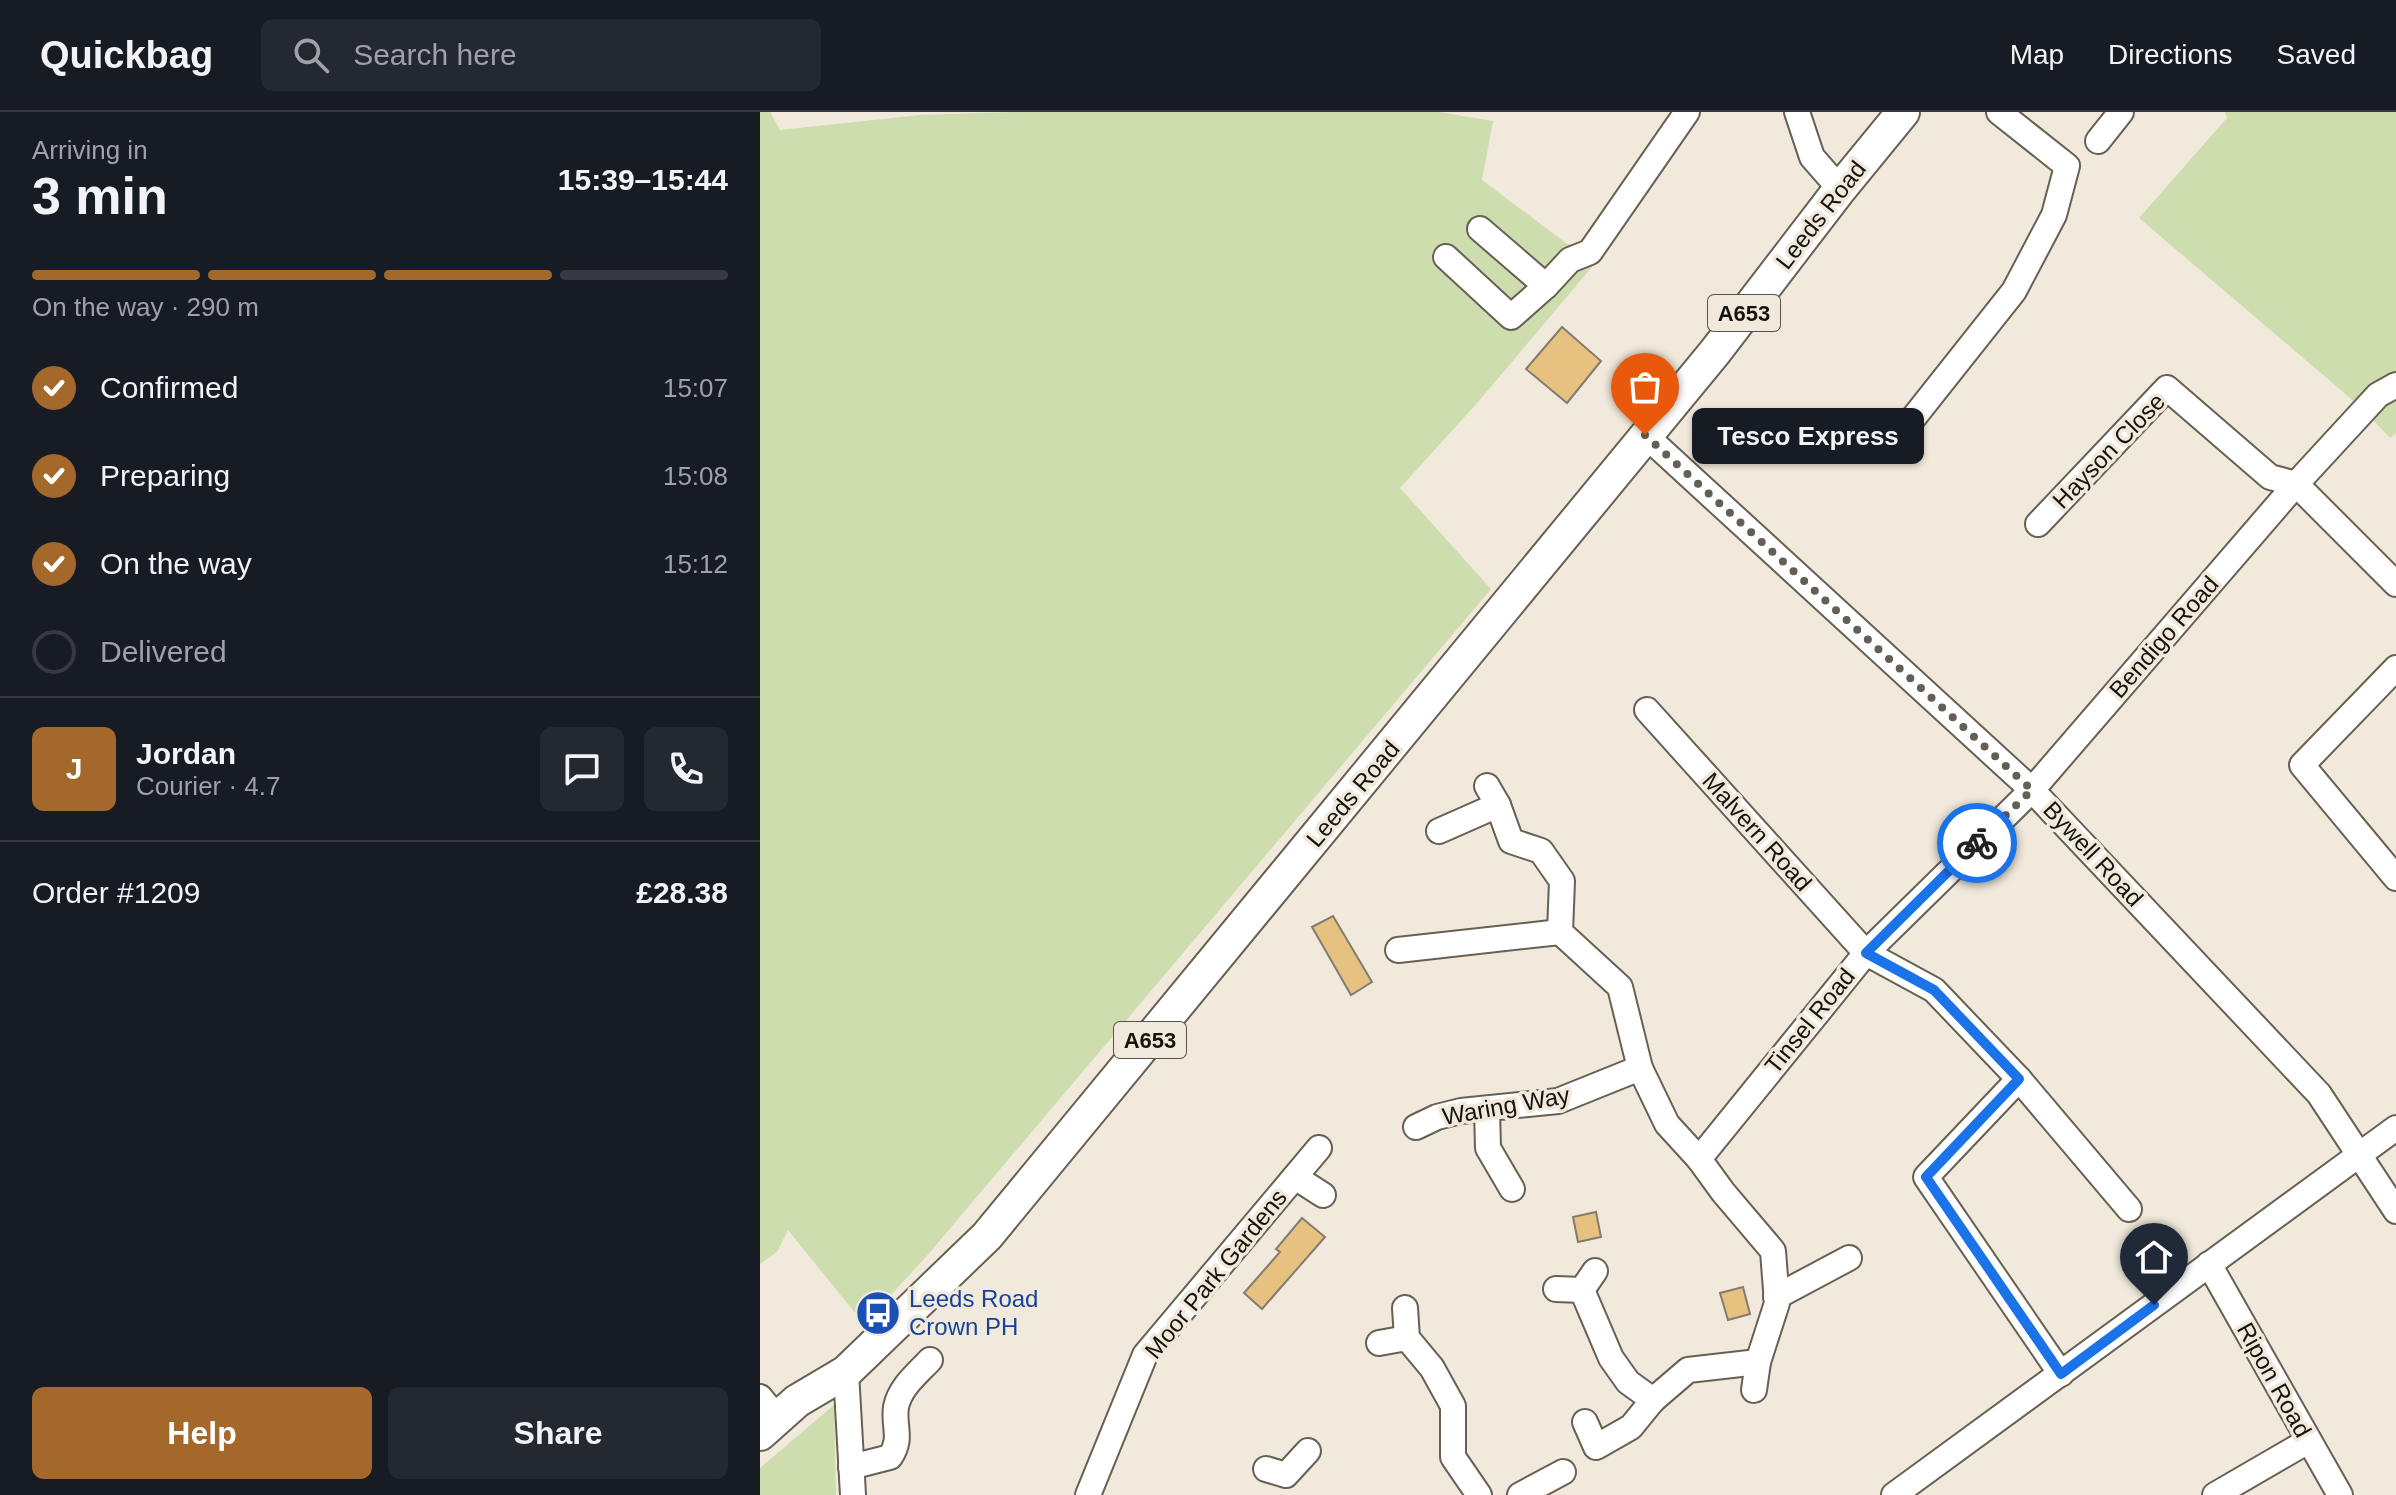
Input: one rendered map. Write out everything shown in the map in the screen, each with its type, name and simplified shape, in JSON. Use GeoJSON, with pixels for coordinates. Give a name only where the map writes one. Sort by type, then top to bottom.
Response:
{"type":"FeatureCollection","features":[{"type":"Feature","properties":{"kind":"main road","name":"Leeds Road"},"geometry":{"type":"LineString","coordinates":[[766,1416],[846,1372],[987,1236],[1715,352],[1903,112]]}},
{"type":"Feature","properties":{"kind":"street"},"geometry":{"type":"LineString","coordinates":[[1446,257],[1511,317],[1570,260],[1590,252],[1687,112]]}},
{"type":"Feature","properties":{"kind":"street"},"geometry":{"type":"LineString","coordinates":[[1797,112],[1812,157],[1840,189]]}},
{"type":"Feature","properties":{"kind":"street"},"geometry":{"type":"LineString","coordinates":[[1907,426],[2014,291],[2054,215],[2062,189],[2067,166],[1999,112]]}},
{"type":"Feature","properties":{"kind":"street"},"geometry":{"type":"LineString","coordinates":[[2098,141],[2121,112]]}},
{"type":"Feature","properties":{"kind":"street"},"geometry":{"type":"LineString","coordinates":[[1480,229],[1546,286]]}},
{"type":"Feature","properties":{"kind":"street","name":"Bendigo Road"},"geometry":{"type":"LineString","coordinates":[[2032,790],[2296,484],[2378,395],[2396,385]]}},
{"type":"Feature","properties":{"kind":"street","name":"Hayson Close"},"geometry":{"type":"LineString","coordinates":[[2038,524],[2167,388],[2270,477],[2296,484]]}},
{"type":"Feature","properties":{"kind":"street","name":"Bywell Road"},"geometry":{"type":"LineString","coordinates":[[1645,435],[2032,790],[2319,1094],[2396,1211]]}},
{"type":"Feature","properties":{"kind":"street"},"geometry":{"type":"LineString","coordinates":[[2296,484],[2396,584]]}},
{"type":"Feature","properties":{"kind":"street"},"geometry":{"type":"LineString","coordinates":[[2396,668],[2302,765],[2396,878]]}},
{"type":"Feature","properties":{"kind":"street","name":"Malvern Road"},"geometry":{"type":"LineString","coordinates":[[1647,710],[1866,953],[1934,990],[2019,1079],[2129,1209]]}},
{"type":"Feature","properties":{"kind":"street","name":"Tinsel Road"},"geometry":{"type":"LineString","coordinates":[[1699,1159],[1866,953],[2032,790]]}},
{"type":"Feature","properties":{"kind":"street"},"geometry":{"type":"LineString","coordinates":[[1439,831],[1493,795],[1511,841],[1541,851],[1562,881],[1560,932]]}},
{"type":"Feature","properties":{"kind":"street"},"geometry":{"type":"LineString","coordinates":[[1398,950],[1560,932],[1620,987],[1640,1068],[1667,1124],[1773,1251],[1777,1303],[1758,1362],[1754,1390]]}},
{"type":"Feature","properties":{"kind":"street","name":"Waring Way"},"geometry":{"type":"LineString","coordinates":[[1416,1127],[1461,1111],[1558,1101],[1640,1068]]}},
{"type":"Feature","properties":{"kind":"street"},"geometry":{"type":"LineString","coordinates":[[2019,1079],[1926,1177],[2061,1374]]}},
{"type":"Feature","properties":{"kind":"street"},"geometry":{"type":"LineString","coordinates":[[1487,1110],[1488,1148],[1512,1189]]}},
{"type":"Feature","properties":{"kind":"street"},"geometry":{"type":"LineString","coordinates":[[1894,1495],[2396,1128]]}},
{"type":"Feature","properties":{"kind":"street","name":"Moor Park Gardens"},"geometry":{"type":"LineString","coordinates":[[1088,1495],[1145,1355],[1319,1148]]}},
{"type":"Feature","properties":{"kind":"street"},"geometry":{"type":"LineString","coordinates":[[1295,1177],[1323,1195]]}},
{"type":"Feature","properties":{"kind":"street"},"geometry":{"type":"LineString","coordinates":[[1776,1297],[1849,1258]]}},
{"type":"Feature","properties":{"kind":"street","name":"Ripon Road"},"geometry":{"type":"LineString","coordinates":[[2209,1264],[2340,1495]]}},
{"type":"Feature","properties":{"kind":"street"},"geometry":{"type":"LineString","coordinates":[[1556,1289],[1588,1281],[1611,1358],[1628,1382],[1653,1400]]}},
{"type":"Feature","properties":{"kind":"street"},"geometry":{"type":"LineString","coordinates":[[1405,1308],[1407,1338],[1432,1368],[1453,1406],[1453,1457],[1479,1495]]}},
{"type":"Feature","properties":{"kind":"street"},"geometry":{"type":"LineString","coordinates":[[1379,1343],[1407,1338]]}},
{"type":"Feature","properties":{"kind":"street"},"geometry":{"type":"LineString","coordinates":[[851,1467],[890,1457],[897,1447],[896,1406],[909,1382],[930,1360]]}},
{"type":"Feature","properties":{"kind":"street"},"geometry":{"type":"LineString","coordinates":[[1585,1422],[1596,1447],[1631,1427],[1653,1400],[1688,1370],[1758,1362]]}},
{"type":"Feature","properties":{"kind":"street"},"geometry":{"type":"LineString","coordinates":[[846,1372],[853,1495]]}},
{"type":"Feature","properties":{"kind":"street"},"geometry":{"type":"LineString","coordinates":[[2215,1495],[2308,1441]]}},
{"type":"Feature","properties":{"kind":"street"},"geometry":{"type":"LineString","coordinates":[[1281,1480],[1308,1451]]}},
{"type":"Feature","properties":{"kind":"street"},"geometry":{"type":"LineString","coordinates":[[1520,1495],[1563,1472]]}},
{"type":"Feature","properties":{"kind":"green space"},"geometry":{"type":"Polygon","coordinates":[[[760,112],[770,112],[780,130],[920,115],[1014,112],[1439,112],[1493,121],[1482,180],[1567,244],[1608,248],[1478,402],[1400,488],[1491,589],[925,1258],[864,1324],[788,1230],[777,1252],[760,1264],[760,112]]]}},
{"type":"Feature","properties":{"kind":"green space"},"geometry":{"type":"Polygon","coordinates":[[[2225,112],[2396,112],[2396,433],[2390,438],[2363,409],[2139,218],[2227,118],[2225,112]]]}},
{"type":"Feature","properties":{"kind":"green space"},"geometry":{"type":"Polygon","coordinates":[[[834,1405],[836,1495],[760,1495],[760,1468],[834,1405]]]}},
{"type":"Feature","properties":{"kind":"building"},"geometry":{"type":"Polygon","coordinates":[[[1562,327],[1601,361],[1567,403],[1526,369],[1562,327]]]}},
{"type":"Feature","properties":{"kind":"building"},"geometry":{"type":"Polygon","coordinates":[[[1333,916],[1372,982],[1351,995],[1312,927],[1333,916]]]}},
{"type":"Feature","properties":{"kind":"building"},"geometry":{"type":"Polygon","coordinates":[[[1596,1212],[1601,1237],[1578,1242],[1573,1217],[1596,1212]]]}},
{"type":"Feature","properties":{"kind":"building"},"geometry":{"type":"Polygon","coordinates":[[[1302,1218],[1325,1237],[1262,1309],[1244,1293],[1280,1252],[1276,1249],[1302,1218]]]}},
{"type":"Feature","properties":{"kind":"building"},"geometry":{"type":"Polygon","coordinates":[[[1743,1287],[1750,1314],[1728,1320],[1720,1293],[1743,1287]]]}},
{"type":"Feature","properties":{"kind":"way so far"},"geometry":{"type":"LineString","coordinates":[[1645,435],[2032,790],[1977,843]]}},
{"type":"Feature","properties":{"kind":"place","name":"Tesco Express"},"geometry":{"type":"Point","coordinates":[1645,435]}},
{"type":"Feature","properties":{"kind":"place","name":"Leeds Road Crown PH"},"geometry":{"type":"Point","coordinates":[878,1313]}},
{"type":"Feature","properties":{"kind":"route"},"geometry":{"type":"LineString","coordinates":[[1977,843],[1866,953],[1934,990],[2019,1079],[1926,1177],[2061,1374],[2154,1305]]}}]}
